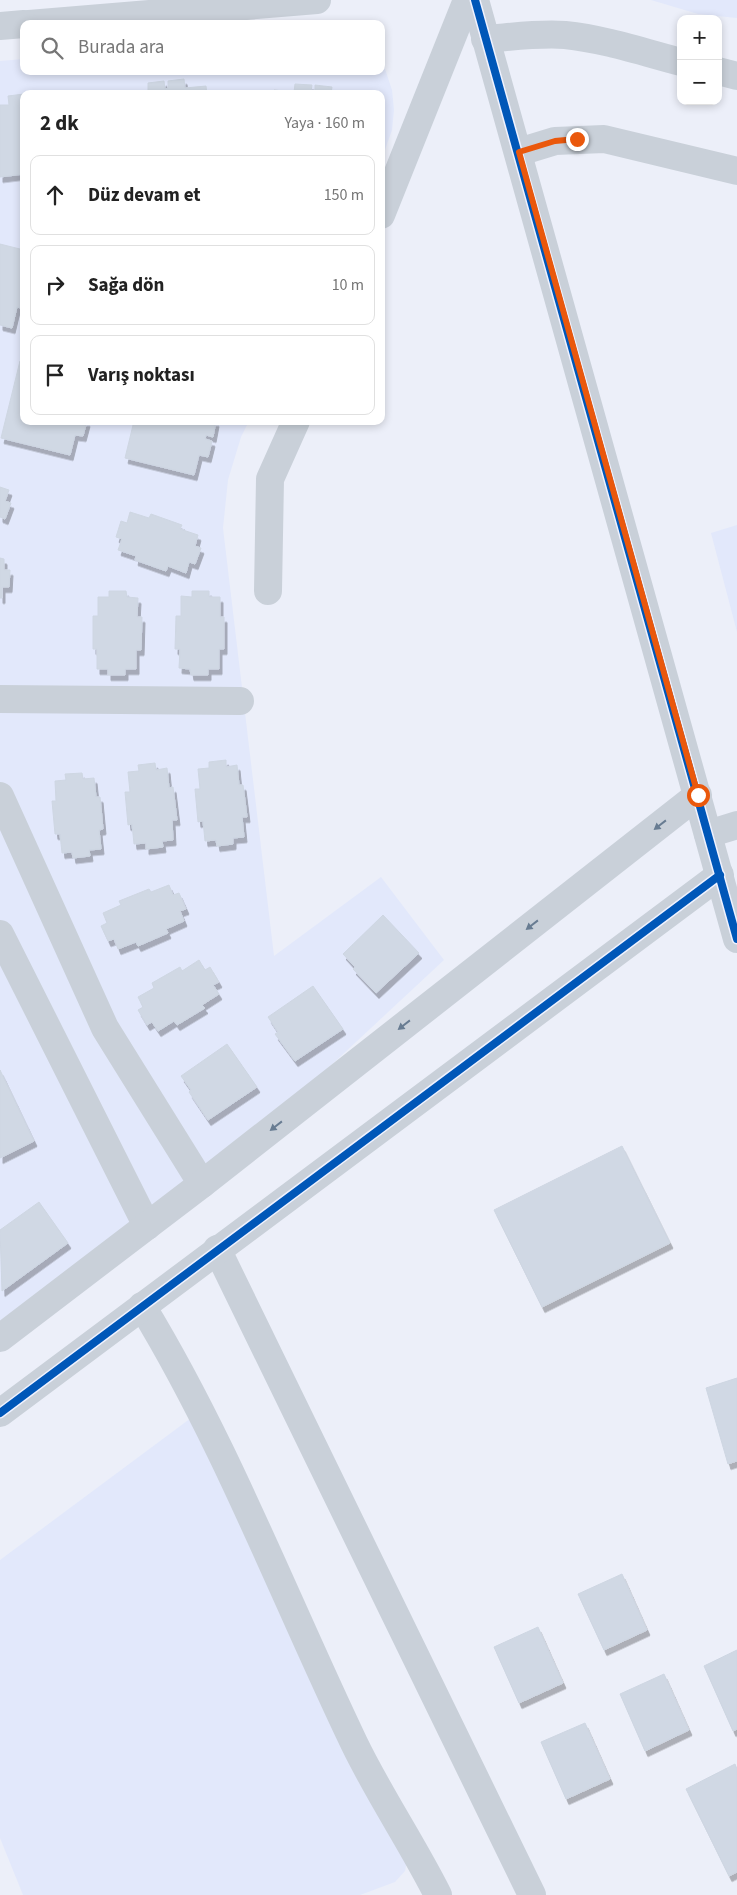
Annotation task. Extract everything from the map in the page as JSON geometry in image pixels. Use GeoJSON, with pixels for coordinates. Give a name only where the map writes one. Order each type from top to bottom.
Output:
{"type":"FeatureCollection","features":[{"type":"Feature","properties":{"kind":"street"},"geometry":{"type":"LineString","coordinates":[[77,20],[317,0]]}},
{"type":"Feature","properties":{"kind":"street"},"geometry":{"type":"LineString","coordinates":[[385,205],[467,0]]}},
{"type":"Feature","properties":{"kind":"street"},"geometry":{"type":"LineString","coordinates":[[475,0],[519,152],[737,939]]}},
{"type":"Feature","properties":{"kind":"street"},"geometry":{"type":"LineString","coordinates":[[0,26],[20,24]]}},
{"type":"Feature","properties":{"kind":"street"},"geometry":{"type":"LineString","coordinates":[[485,39],[532,35],[563,35],[588,38],[677,61]]}},
{"type":"Feature","properties":{"kind":"street"},"geometry":{"type":"LineString","coordinates":[[722,72],[737,76]]}},
{"type":"Feature","properties":{"kind":"street"},"geometry":{"type":"LineString","coordinates":[[519,152],[555,141],[604,139],[737,171]]}},
{"type":"Feature","properties":{"kind":"street"},"geometry":{"type":"LineString","coordinates":[[268,591],[270,480],[294,425]]}},
{"type":"Feature","properties":{"kind":"street"},"geometry":{"type":"LineString","coordinates":[[0,699],[240,701]]}},
{"type":"Feature","properties":{"kind":"street"},"geometry":{"type":"LineString","coordinates":[[0,1338],[202,1184],[698,795]]}},
{"type":"Feature","properties":{"kind":"street"},"geometry":{"type":"LineString","coordinates":[[0,796],[105,1028],[202,1184]]}},
{"type":"Feature","properties":{"kind":"street"},"geometry":{"type":"LineString","coordinates":[[708,834],[737,826]]}},
{"type":"Feature","properties":{"kind":"street"},"geometry":{"type":"LineString","coordinates":[[0,1413],[720,875]]}},
{"type":"Feature","properties":{"kind":"street"},"geometry":{"type":"LineString","coordinates":[[0,934],[147,1226]]}},
{"type":"Feature","properties":{"kind":"street"},"geometry":{"type":"LineString","coordinates":[[217,1249],[532,1895]]}},
{"type":"Feature","properties":{"kind":"street"},"geometry":{"type":"LineString","coordinates":[[142,1306],[212,1431],[355,1745],[436,1894]]}},
{"type":"Feature","properties":{"kind":"shaded area"},"geometry":{"type":"Polygon","coordinates":[[[651,0],[737,0],[737,18],[698,14],[651,0]]]}},
{"type":"Feature","properties":{"kind":"shaded area"},"geometry":{"type":"Polygon","coordinates":[[[20,59],[20,75],[385,75],[385,69],[392,90],[394,110],[392,130],[385,150],[385,90],[20,90],[20,425],[247,425],[241,437],[228,480],[223,528],[274,956],[381,877],[444,960],[268,1124],[0,1338],[0,61],[20,59]]]}},
{"type":"Feature","properties":{"kind":"shaded area"},"geometry":{"type":"Polygon","coordinates":[[[737,525],[737,632],[711,533],[737,525]]]}},
{"type":"Feature","properties":{"kind":"shaded area"},"geometry":{"type":"Polygon","coordinates":[[[191,1418],[407,1862],[405,1871],[395,1882],[360,1895],[23,1895],[0,1838],[0,1560],[191,1418]]]}},
{"type":"Feature","properties":{"kind":"building"},"geometry":{"type":"Polygon","coordinates":[[[184,79],[185,88],[206,86],[206,90],[148,90],[148,83],[164,81],[165,89],[168,88],[168,81],[184,79]]]}},
{"type":"Feature","properties":{"kind":"building"},"geometry":{"type":"Polygon","coordinates":[[[295,84],[312,85],[311,90],[294,90],[295,84]]]}},
{"type":"Feature","properties":{"kind":"building"},"geometry":{"type":"Polygon","coordinates":[[[315,85],[332,87],[332,90],[315,90],[315,85]]]}},
{"type":"Feature","properties":{"kind":"building"},"geometry":{"type":"Polygon","coordinates":[[[20,94],[20,174],[0,177],[0,105],[9,105],[8,96],[20,94]]]}},
{"type":"Feature","properties":{"kind":"building"},"geometry":{"type":"Polygon","coordinates":[[[0,244],[20,249],[20,308],[17,307],[12,328],[0,325],[0,244]]]}},
{"type":"Feature","properties":{"kind":"building"},"geometry":{"type":"Polygon","coordinates":[[[20,361],[20,425],[86,425],[83,436],[75,435],[70,455],[1,438],[20,361]]]}},
{"type":"Feature","properties":{"kind":"building"},"geometry":{"type":"Polygon","coordinates":[[[133,425],[215,425],[213,437],[206,435],[205,439],[212,441],[208,457],[199,455],[194,475],[125,458],[133,425]]]}},
{"type":"Feature","properties":{"kind":"building"},"geometry":{"type":"Polygon","coordinates":[[[0,487],[9,490],[5,501],[11,503],[5,519],[0,517],[0,487]]]}},
{"type":"Feature","properties":{"kind":"building"},"geometry":{"type":"Polygon","coordinates":[[[130,512],[149,518],[151,514],[182,525],[180,529],[198,535],[195,546],[201,548],[195,564],[189,562],[186,573],[168,566],[166,571],[135,560],[136,556],[118,550],[122,539],[116,537],[121,521],[127,523],[130,512]]]}},
{"type":"Feature","properties":{"kind":"building"},"geometry":{"type":"Polygon","coordinates":[[[0,558],[4,559],[4,570],[10,570],[9,587],[2,587],[2,598],[0,598],[0,558]]]}},
{"type":"Feature","properties":{"kind":"building"},"geometry":{"type":"Polygon","coordinates":[[[109,591],[126,591],[127,597],[138,598],[137,617],[142,617],[141,650],[136,650],[136,669],[125,669],[125,675],[108,675],[108,669],[97,669],[97,649],[93,649],[93,616],[98,616],[98,597],[109,597],[109,591]]]}},
{"type":"Feature","properties":{"kind":"building"},"geometry":{"type":"Polygon","coordinates":[[[192,591],[209,591],[209,597],[220,597],[220,617],[224,617],[224,649],[219,649],[219,669],[208,669],[208,675],[191,675],[190,669],[179,668],[180,649],[175,649],[176,616],[181,616],[181,596],[192,597],[192,591]]]}},
{"type":"Feature","properties":{"kind":"building"},"geometry":{"type":"Polygon","coordinates":[[[226,760],[226,767],[237,765],[239,785],[243,785],[247,817],[242,817],[244,837],[233,838],[233,844],[217,846],[216,840],[205,841],[203,821],[198,822],[195,789],[200,789],[198,769],[209,768],[209,762],[226,760]]]}},
{"type":"Feature","properties":{"kind":"building"},"geometry":{"type":"Polygon","coordinates":[[[155,763],[156,770],[167,768],[169,788],[173,787],[177,820],[172,820],[173,840],[162,841],[163,847],[146,849],[146,843],[134,844],[132,824],[128,825],[125,792],[130,792],[128,772],[139,771],[138,765],[155,763]]]}},
{"type":"Feature","properties":{"kind":"building"},"geometry":{"type":"Polygon","coordinates":[[[82,773],[83,779],[94,778],[96,797],[100,797],[103,829],[99,830],[101,849],[89,850],[90,856],[73,858],[72,852],[62,853],[60,834],[55,834],[52,801],[56,801],[55,781],[66,780],[65,774],[82,773]]]}},
{"type":"Feature","properties":{"kind":"building"},"geometry":{"type":"Polygon","coordinates":[[[169,885],[173,895],[179,893],[186,909],[180,911],[184,921],[166,929],[168,933],[138,946],[136,942],[118,949],[114,939],[108,941],[101,926],[107,923],[103,913],[121,905],[119,901],[149,889],[151,892],[169,885]]]}},
{"type":"Feature","properties":{"kind":"building"},"geometry":{"type":"Polygon","coordinates":[[[383,915],[419,953],[376,993],[353,969],[355,967],[343,954],[383,915]]]}},
{"type":"Feature","properties":{"kind":"building"},"geometry":{"type":"Polygon","coordinates":[[[199,960],[205,970],[210,967],[219,982],[213,985],[219,994],[202,1005],[205,1008],[177,1025],[174,1021],[158,1031],[152,1022],[147,1025],[138,1010],[143,1007],[138,997],[154,988],[152,983],[180,967],[182,971],[199,960]]]}},
{"type":"Feature","properties":{"kind":"building"},"geometry":{"type":"Polygon","coordinates":[[[313,986],[343,1029],[295,1061],[275,1034],[278,1032],[268,1017],[313,986]]]}},
{"type":"Feature","properties":{"kind":"building"},"geometry":{"type":"Polygon","coordinates":[[[227,1044],[257,1087],[208,1120],[189,1092],[191,1090],[181,1076],[227,1044]]]}},
{"type":"Feature","properties":{"kind":"building"},"geometry":{"type":"Polygon","coordinates":[[[0,1070],[34,1141],[0,1158],[0,1070]]]}},
{"type":"Feature","properties":{"kind":"building"},"geometry":{"type":"Polygon","coordinates":[[[622,1146],[670,1243],[542,1307],[494,1210],[622,1146]]]}},
{"type":"Feature","properties":{"kind":"building"},"geometry":{"type":"Polygon","coordinates":[[[39,1202],[68,1243],[2,1291],[0,1230],[39,1202]]]}},
{"type":"Feature","properties":{"kind":"building"},"geometry":{"type":"Polygon","coordinates":[[[737,1378],[737,1461],[728,1464],[706,1388],[737,1378]]]}},
{"type":"Feature","properties":{"kind":"building"},"geometry":{"type":"Polygon","coordinates":[[[622,1574],[647,1630],[604,1650],[578,1594],[622,1574]]]}},
{"type":"Feature","properties":{"kind":"building"},"geometry":{"type":"Polygon","coordinates":[[[538,1627],[563,1683],[519,1703],[494,1647],[538,1627]]]}},
{"type":"Feature","properties":{"kind":"building"},"geometry":{"type":"Polygon","coordinates":[[[737,1650],[737,1729],[733,1731],[704,1666],[737,1650]]]}},
{"type":"Feature","properties":{"kind":"building"},"geometry":{"type":"Polygon","coordinates":[[[664,1674],[689,1730],[645,1751],[620,1694],[664,1674]]]}},
{"type":"Feature","properties":{"kind":"building"},"geometry":{"type":"Polygon","coordinates":[[[585,1723],[610,1779],[566,1799],[541,1742],[585,1723]]]}},
{"type":"Feature","properties":{"kind":"building"},"geometry":{"type":"Polygon","coordinates":[[[735,1764],[737,1769],[737,1872],[729,1876],[686,1789],[735,1764]]]}},
{"type":"Feature","properties":{"kind":"cycle path"},"geometry":{"type":"LineString","coordinates":[[475,0],[737,939]]}},
{"type":"Feature","properties":{"kind":"cycle path"},"geometry":{"type":"LineString","coordinates":[[0,1413],[720,875]]}},
{"type":"Feature","properties":{"kind":"route"},"geometry":{"type":"LineString","coordinates":[[577,139],[555,141],[519,152],[698,795]]}}]}
